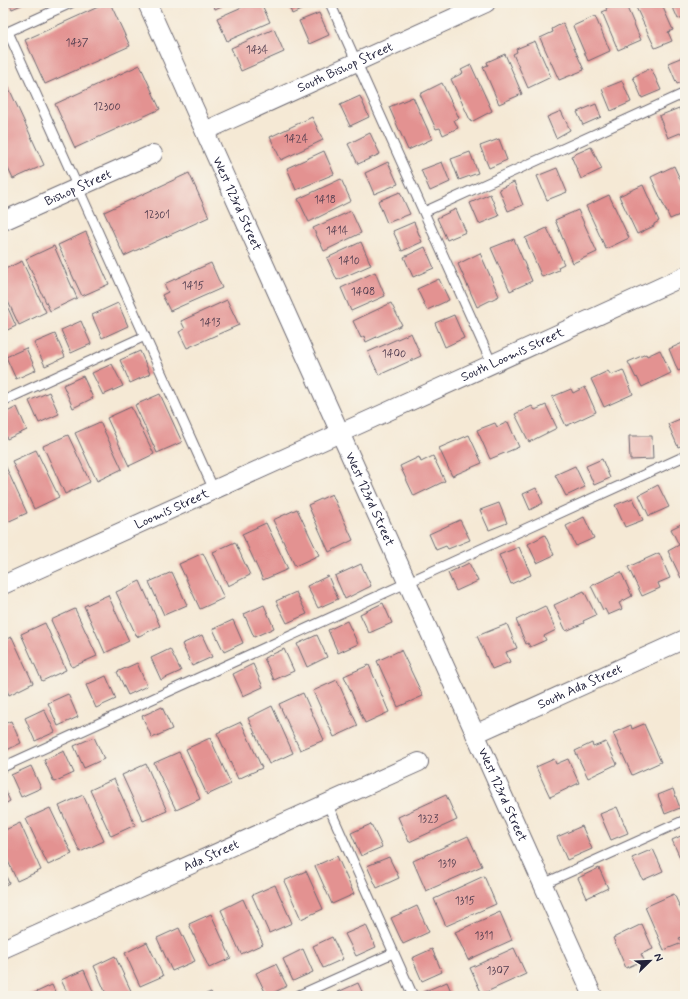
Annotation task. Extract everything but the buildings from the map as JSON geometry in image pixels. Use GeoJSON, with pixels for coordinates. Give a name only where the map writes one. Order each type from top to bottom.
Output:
{"type":"FeatureCollection","features":[{"type":"Feature","properties":{"kind":"street","name":"West 123rd Street"},"geometry":{"type":"LineString","coordinates":[[147,3],[593,996]]}},
{"type":"Feature","properties":{"kind":"street","name":"South Bishop Street"},"geometry":{"type":"LineString","coordinates":[[205,131],[486,3]]}},
{"type":"Feature","properties":{"kind":"street","name":"Bishop Street"},"geometry":{"type":"LineString","coordinates":[[3,221],[153,154]]}},
{"type":"Feature","properties":{"kind":"street","name":"South Loomis Street"},"geometry":{"type":"LineString","coordinates":[[340,433],[685,276]]}},
{"type":"Feature","properties":{"kind":"street","name":"Loomis Street"},"geometry":{"type":"LineString","coordinates":[[3,585],[340,433]]}},
{"type":"Feature","properties":{"kind":"street","name":"South Ada Street"},"geometry":{"type":"LineString","coordinates":[[475,734],[685,639]]}},
{"type":"Feature","properties":{"kind":"street","name":"Ada Street"},"geometry":{"type":"LineString","coordinates":[[3,949],[419,762]]}},
{"type":"Feature","properties":{"kind":"lane"},"geometry":{"type":"LineString","coordinates":[[71,3],[5,33],[78,188],[214,490]]}},
{"type":"Feature","properties":{"kind":"lane"},"geometry":{"type":"LineString","coordinates":[[330,3],[492,364]]}},
{"type":"Feature","properties":{"kind":"lane"},"geometry":{"type":"LineString","coordinates":[[424,212],[685,93]]}},
{"type":"Feature","properties":{"kind":"lane"},"geometry":{"type":"LineString","coordinates":[[3,401],[145,336]]}},
{"type":"Feature","properties":{"kind":"lane"},"geometry":{"type":"LineString","coordinates":[[3,767],[685,456]]}},
{"type":"Feature","properties":{"kind":"lane"},"geometry":{"type":"LineString","coordinates":[[327,803],[413,996]]}},
{"type":"Feature","properties":{"kind":"lane"},"geometry":{"type":"LineString","coordinates":[[543,884],[685,820]]}},
{"type":"Feature","properties":{"kind":"lane"},"geometry":{"type":"LineString","coordinates":[[297,996],[394,952]]}}]}
